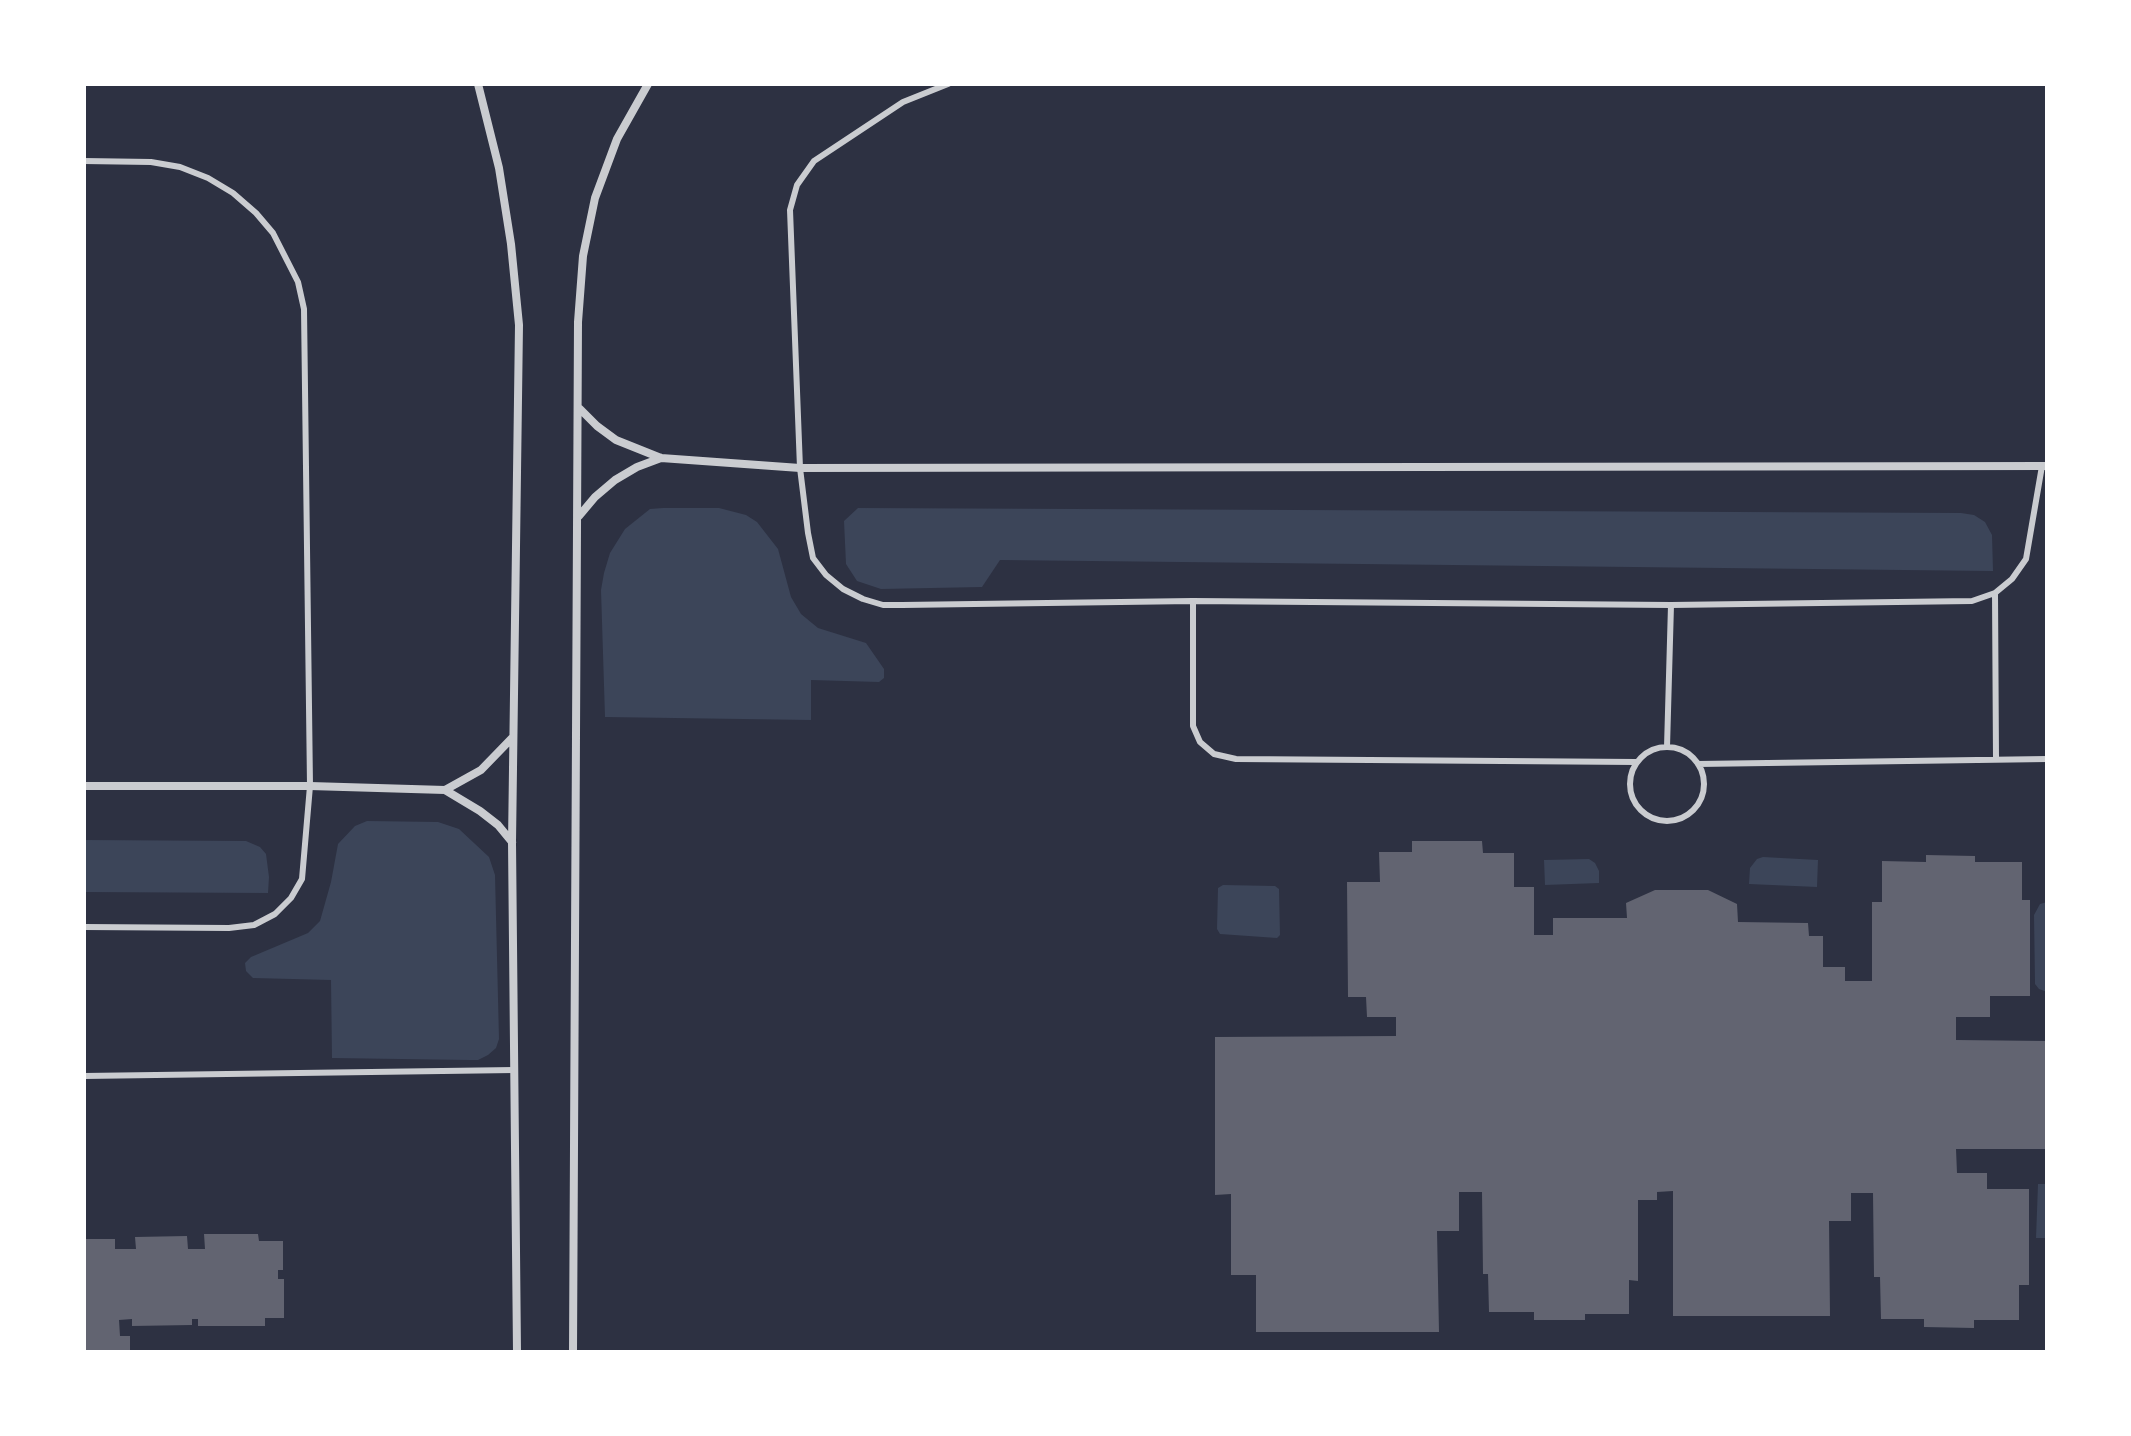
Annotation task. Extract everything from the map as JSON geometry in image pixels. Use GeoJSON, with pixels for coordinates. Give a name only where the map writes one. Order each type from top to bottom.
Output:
{"type":"FeatureCollection","features":[{"type":"Feature","properties":{"kind":"street"},"geometry":{"type":"LineString","coordinates":[[478,84],[499,168],[519,325],[512,842],[517,1352]]}},
{"type":"Feature","properties":{"kind":"street"},"geometry":{"type":"LineString","coordinates":[[573,1352],[580,409],[578,322],[583,256],[595,198],[617,139],[648,84]]}},
{"type":"Feature","properties":{"kind":"street"},"geometry":{"type":"LineString","coordinates":[[580,409],[616,440],[661,458],[800,468],[2044,466]]}},
{"type":"Feature","properties":{"kind":"street"},"geometry":{"type":"LineString","coordinates":[[578,516],[615,480],[661,458]]}},
{"type":"Feature","properties":{"kind":"street"},"geometry":{"type":"LineString","coordinates":[[445,790],[481,770],[513,737]]}},
{"type":"Feature","properties":{"kind":"street"},"geometry":{"type":"LineString","coordinates":[[84,786],[310,786],[445,790],[480,811],[498,825],[512,842]]}},
{"type":"Feature","properties":{"kind":"lane"},"geometry":{"type":"LineString","coordinates":[[948,84],[903,102],[826,152],[804,172],[790,210],[800,468],[808,533],[813,558],[826,575],[843,589],[863,599],[893,605],[1193,601],[1671,605],[1972,601],[1995,593],[2012,579],[2026,559],[2044,466]]}},
{"type":"Feature","properties":{"kind":"lane"},"geometry":{"type":"LineString","coordinates":[[84,161],[151,162],[180,167],[208,178],[233,193],[256,213],[273,233],[298,282],[304,309],[310,786],[302,879],[291,898],[275,914],[254,925],[229,928],[84,927]]}},
{"type":"Feature","properties":{"kind":"lane"},"geometry":{"type":"LineString","coordinates":[[1995,593],[1996,759]]}},
{"type":"Feature","properties":{"kind":"lane"},"geometry":{"type":"LineString","coordinates":[[1193,601],[1193,726],[1200,742],[1214,754],[1236,759],[1636,762]]}},
{"type":"Feature","properties":{"kind":"lane"},"geometry":{"type":"LineString","coordinates":[[1667,747],[1671,605]]}},
{"type":"Feature","properties":{"kind":"lane"},"geometry":{"type":"LineString","coordinates":[[1667,747],[1690,755],[1698,764],[1704,788],[1701,799],[1683,817],[1672,820],[1648,816],[1632,798],[1629,785],[1636,762],[1644,754],[1667,747]]}},
{"type":"Feature","properties":{"kind":"lane"},"geometry":{"type":"LineString","coordinates":[[1698,764],[2047,759]]}},
{"type":"Feature","properties":{"kind":"lane"},"geometry":{"type":"LineString","coordinates":[[84,1076],[514,1070]]}},
{"type":"Feature","properties":{"kind":"shaded area"},"geometry":{"type":"Polygon","coordinates":[[[719,508],[746,515],[757,522],[778,549],[791,597],[801,614],[818,628],[866,643],[884,669],[884,678],[879,682],[811,680],[811,720],[605,717],[601,590],[604,573],[610,553],[625,529],[650,509],[719,508]]]}},
{"type":"Feature","properties":{"kind":"shaded area"},"geometry":{"type":"Polygon","coordinates":[[[858,508],[1961,513],[1974,515],[1985,522],[1992,535],[1993,571],[1000,560],[982,587],[881,589],[857,581],[846,564],[844,521],[858,508]]]}},
{"type":"Feature","properties":{"kind":"shaded area"},"geometry":{"type":"Polygon","coordinates":[[[367,821],[438,822],[459,829],[489,857],[495,875],[499,1039],[496,1048],[478,1060],[332,1058],[331,980],[253,978],[246,971],[245,963],[251,957],[308,933],[320,921],[338,844],[355,826],[367,821]]]}},
{"type":"Feature","properties":{"kind":"shaded area"},"geometry":{"type":"Polygon","coordinates":[[[84,840],[246,841],[260,847],[266,854],[268,893],[84,892],[84,840]]]}},
{"type":"Feature","properties":{"kind":"shaded area"},"geometry":{"type":"Polygon","coordinates":[[[1763,857],[1818,860],[1817,887],[1749,884],[1750,868],[1763,857]]]}},
{"type":"Feature","properties":{"kind":"shaded area"},"geometry":{"type":"Polygon","coordinates":[[[1589,859],[1599,871],[1599,883],[1545,885],[1544,860],[1589,859]]]}},
{"type":"Feature","properties":{"kind":"shaded area"},"geometry":{"type":"Polygon","coordinates":[[[1223,885],[1275,886],[1279,889],[1280,935],[1277,938],[1220,934],[1217,929],[1218,888],[1223,885]]]}},
{"type":"Feature","properties":{"kind":"shaded area"},"geometry":{"type":"Polygon","coordinates":[[[2047,902],[2047,992],[2035,984],[2034,915],[2040,904],[2047,902]]]}},
{"type":"Feature","properties":{"kind":"shaded area"},"geometry":{"type":"Polygon","coordinates":[[[2038,1184],[2047,1184],[2047,1238],[2036,1238],[2038,1184]]]}},
{"type":"Feature","properties":{"kind":"building"},"geometry":{"type":"Polygon","coordinates":[[[1412,841],[1482,841],[1483,853],[1514,853],[1514,887],[1534,887],[1534,935],[1553,935],[1553,918],[1627,918],[1626,903],[1655,890],[1708,890],[1737,904],[1738,922],[1808,923],[1809,936],[1823,936],[1823,967],[1845,967],[1845,981],[1872,981],[1872,902],[1882,902],[1882,861],[1926,862],[1926,855],[1975,856],[1975,862],[2022,862],[2022,900],[2030,900],[2030,996],[1990,996],[1990,1017],[1956,1017],[1956,1040],[2047,1041],[2047,1149],[1956,1149],[1957,1173],[1987,1173],[1987,1189],[2029,1189],[2029,1285],[2019,1285],[2019,1320],[1974,1320],[1974,1328],[1924,1327],[1924,1319],[1881,1319],[1880,1277],[1874,1277],[1873,1193],[1851,1193],[1851,1221],[1829,1221],[1830,1316],[1673,1316],[1673,1191],[1657,1192],[1657,1200],[1638,1200],[1638,1281],[1629,1280],[1629,1314],[1585,1314],[1585,1320],[1534,1320],[1534,1312],[1489,1312],[1488,1274],[1483,1274],[1482,1192],[1459,1192],[1459,1231],[1437,1231],[1439,1332],[1256,1332],[1256,1275],[1231,1275],[1231,1194],[1215,1195],[1215,1037],[1396,1036],[1396,1017],[1367,1017],[1366,997],[1348,997],[1347,882],[1380,882],[1379,852],[1412,852],[1412,841]]]}},
{"type":"Feature","properties":{"kind":"building"},"geometry":{"type":"Polygon","coordinates":[[[204,1234],[258,1234],[259,1241],[283,1241],[283,1270],[278,1270],[278,1279],[284,1279],[284,1318],[265,1318],[265,1326],[198,1326],[198,1319],[192,1319],[192,1325],[132,1326],[132,1319],[119,1320],[120,1336],[130,1336],[130,1352],[84,1352],[84,1239],[115,1239],[115,1249],[136,1249],[135,1237],[187,1236],[188,1249],[205,1249],[204,1234]]]}}]}
